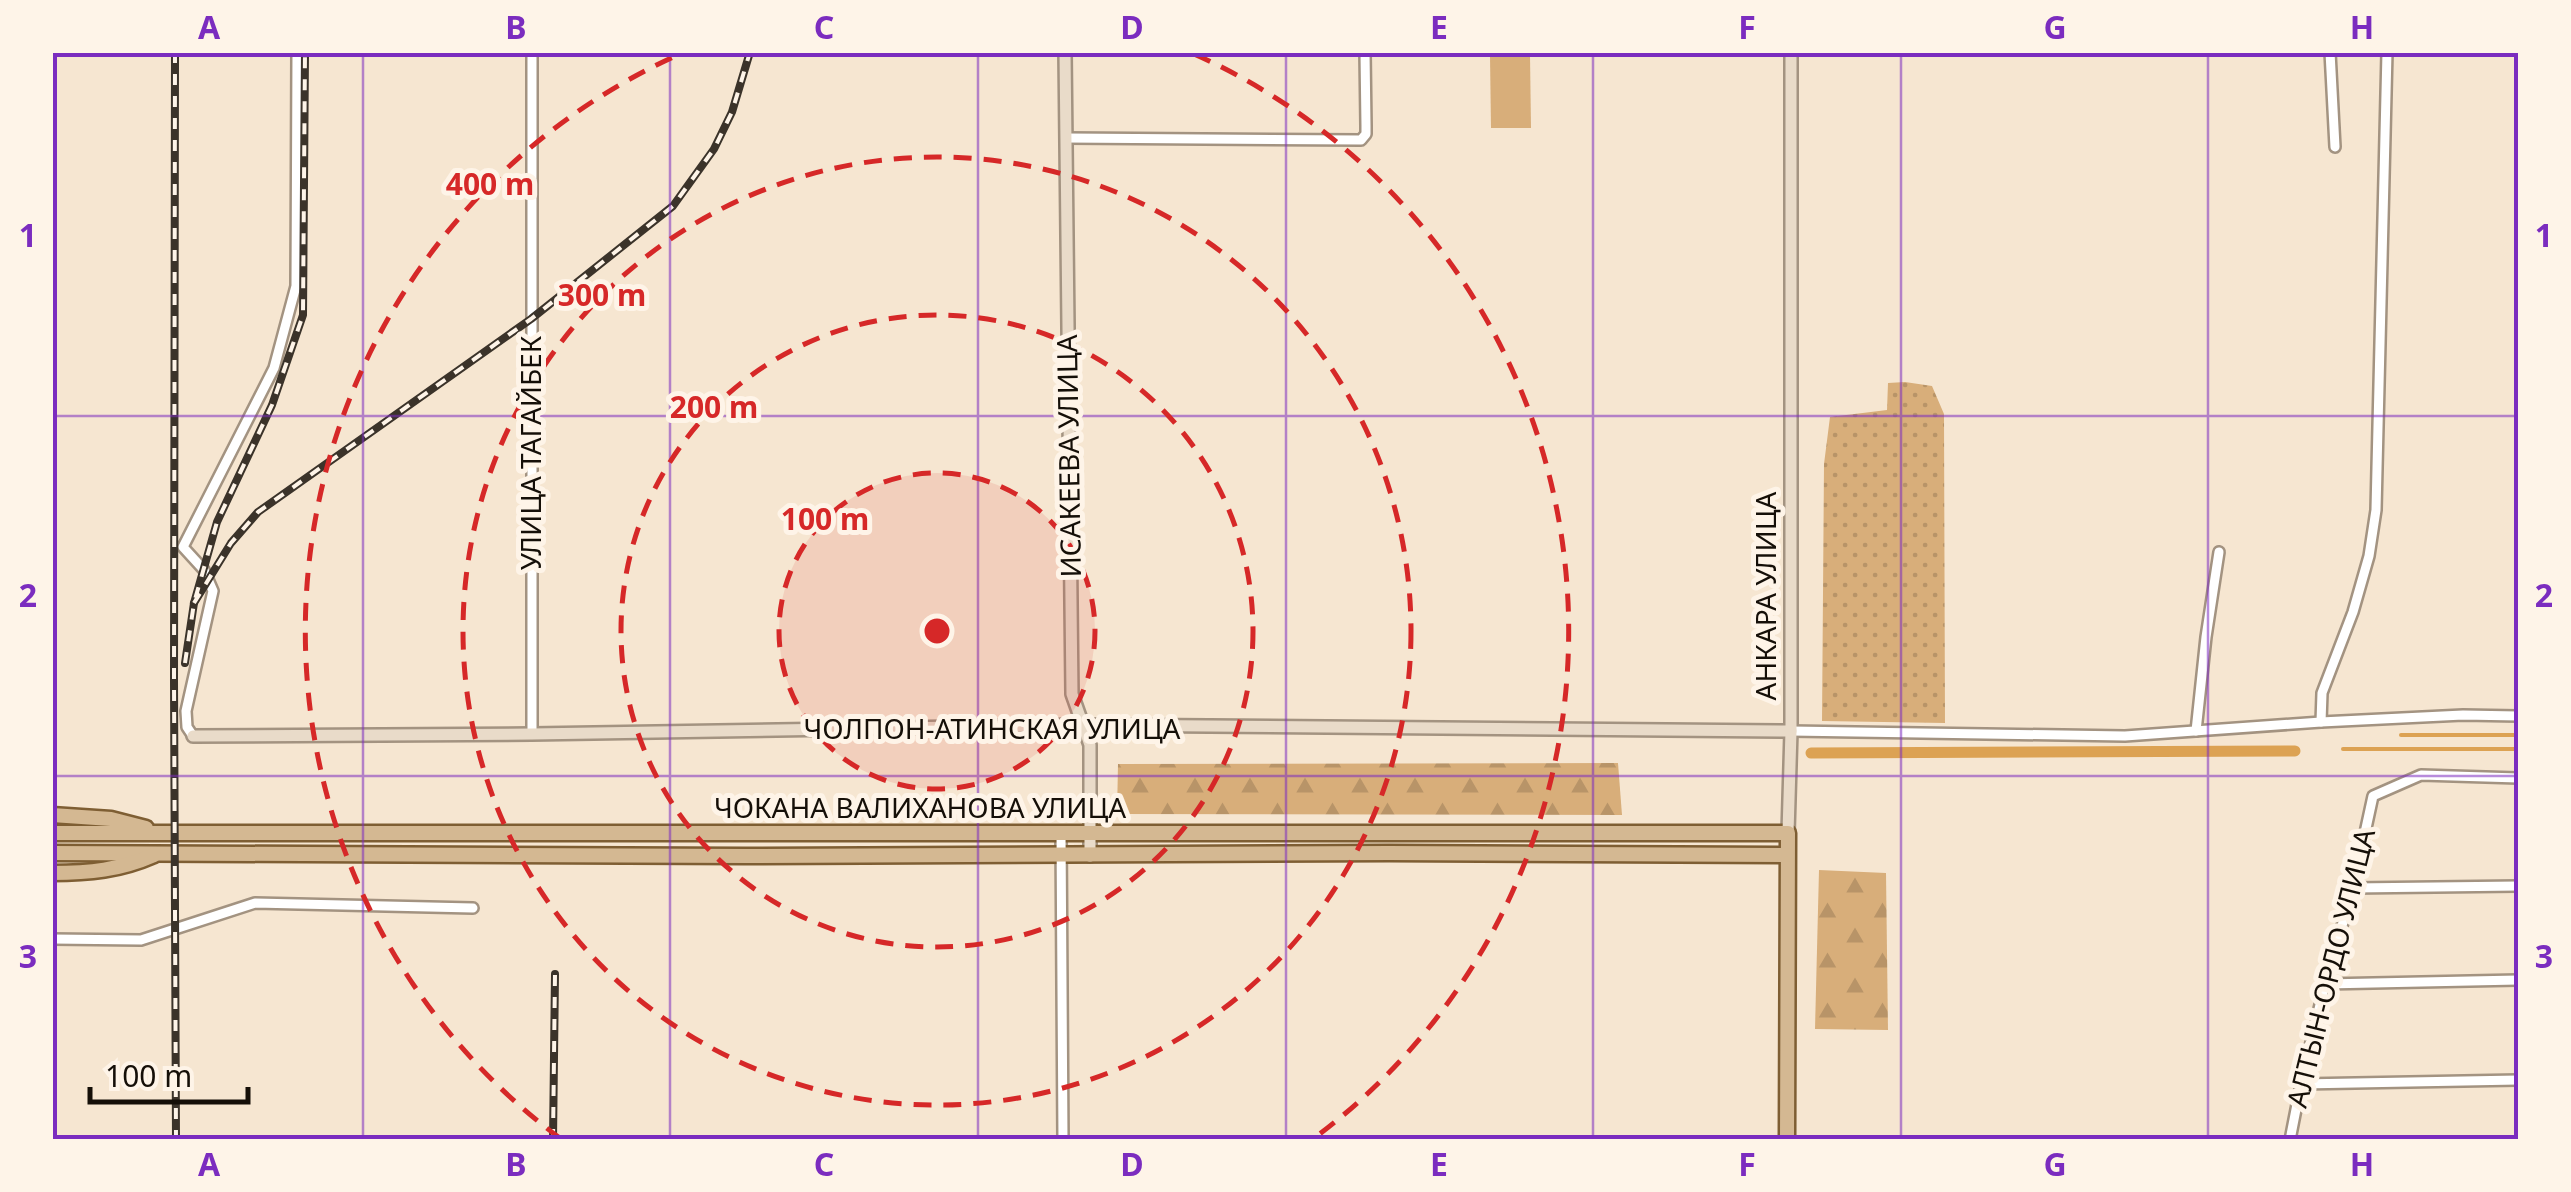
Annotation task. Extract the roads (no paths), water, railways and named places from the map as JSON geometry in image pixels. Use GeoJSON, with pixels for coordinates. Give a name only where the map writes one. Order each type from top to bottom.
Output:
{"type":"FeatureCollection","features":[{"type":"Feature","properties":{"kind":"main road"},"geometry":{"type":"LineString","coordinates":[[52,815],[111,818],[161,833]]}},
{"type":"Feature","properties":{"kind":"main road"},"geometry":{"type":"LineString","coordinates":[[1389,832],[1389,853]]}},
{"type":"Feature","properties":{"kind":"main road","name":"ЧОКАНА ВАЛИХАНОВА УЛИЦА"},"geometry":{"type":"LineString","coordinates":[[52,833],[1788,833]]}},
{"type":"Feature","properties":{"kind":"main road"},"geometry":{"type":"LineString","coordinates":[[745,833],[745,856]]}},
{"type":"Feature","properties":{"kind":"main road","name":"АНКАРА УЛИЦА"},"geometry":{"type":"LineString","coordinates":[[1787,1140],[1788,833]]}},
{"type":"Feature","properties":{"kind":"main road"},"geometry":{"type":"LineString","coordinates":[[52,873],[108,871],[160,852]]}},
{"type":"Feature","properties":{"kind":"main road","name":"ЧОКАНА ВАЛИХАНОВА УЛИЦА"},"geometry":{"type":"LineString","coordinates":[[52,853],[1788,855]]}},
{"type":"Feature","properties":{"kind":"street"},"geometry":{"type":"LineString","coordinates":[[193,736],[187,727],[186,711],[214,591],[209,578],[183,548],[274,368],[291,308],[296,286],[297,52]]}},
{"type":"Feature","properties":{"kind":"street","name":"УЛИЦА ТАГАЙБЕК"},"geometry":{"type":"LineString","coordinates":[[532,52],[532,734]]}},
{"type":"Feature","properties":{"kind":"street","name":"ИСАКЕЕВА УЛИЦА"},"geometry":{"type":"LineString","coordinates":[[1065,52],[1072,694],[1090,746],[1090,856]]}},
{"type":"Feature","properties":{"kind":"street"},"geometry":{"type":"LineString","coordinates":[[1066,138],[1361,140],[1366,134],[1365,52]]}},
{"type":"Feature","properties":{"kind":"street","name":"АНКАРА УЛИЦА"},"geometry":{"type":"LineString","coordinates":[[1788,833],[1791,52]]}},
{"type":"Feature","properties":{"kind":"street"},"geometry":{"type":"LineString","coordinates":[[2330,52],[2335,147]]}},
{"type":"Feature","properties":{"kind":"street"},"geometry":{"type":"LineString","coordinates":[[2321,722],[2322,693],[2354,612],[2376,510],[2387,52]]}},
{"type":"Feature","properties":{"kind":"street"},"geometry":{"type":"LineString","coordinates":[[2196,731],[2219,552]]}},
{"type":"Feature","properties":{"kind":"street"},"geometry":{"type":"LineString","coordinates":[[1791,730],[2125,736],[2333,721],[2518,716]]}},
{"type":"Feature","properties":{"kind":"street","name":"ЧОЛПОН-АТИНСКАЯ УЛИЦА"},"geometry":{"type":"LineString","coordinates":[[193,736],[1084,726],[1791,730]]}},
{"type":"Feature","properties":{"kind":"street","name":"АЛТЫН-ОРДО УЛИЦА"},"geometry":{"type":"LineString","coordinates":[[2290,1140],[2300,1084],[2353,888],[2373,796],[2421,775],[2518,778]]}},
{"type":"Feature","properties":{"kind":"street"},"geometry":{"type":"LineString","coordinates":[[1061,832],[1063,1140]]}},
{"type":"Feature","properties":{"kind":"street"},"geometry":{"type":"LineString","coordinates":[[2353,888],[2518,886]]}},
{"type":"Feature","properties":{"kind":"street"},"geometry":{"type":"LineString","coordinates":[[52,939],[142,940],[254,903],[473,908]]}},
{"type":"Feature","properties":{"kind":"street"},"geometry":{"type":"LineString","coordinates":[[2325,984],[2518,980]]}},
{"type":"Feature","properties":{"kind":"street"},"geometry":{"type":"LineString","coordinates":[[2300,1084],[2518,1080]]}},
{"type":"Feature","properties":{"kind":"waterway"},"geometry":{"type":"LineString","coordinates":[[2401,735],[2518,735]]}},
{"type":"Feature","properties":{"kind":"waterway"},"geometry":{"type":"LineString","coordinates":[[2343,749],[2518,749]]}},
{"type":"Feature","properties":{"kind":"waterway"},"geometry":{"type":"LineString","coordinates":[[1811,753],[2295,751]]}},
{"type":"Feature","properties":{"kind":"railway"},"geometry":{"type":"LineString","coordinates":[[175,52],[176,1140]]}},
{"type":"Feature","properties":{"kind":"railway"},"geometry":{"type":"LineString","coordinates":[[185,663],[194,603],[217,522],[272,405],[303,315],[305,52]]}},
{"type":"Feature","properties":{"kind":"railway"},"geometry":{"type":"LineString","coordinates":[[194,603],[231,543],[258,512],[531,319],[673,206],[714,149],[732,112],[750,52]]}},
{"type":"Feature","properties":{"kind":"railway"},"geometry":{"type":"LineString","coordinates":[[553,1140],[555,974]]}}]}
